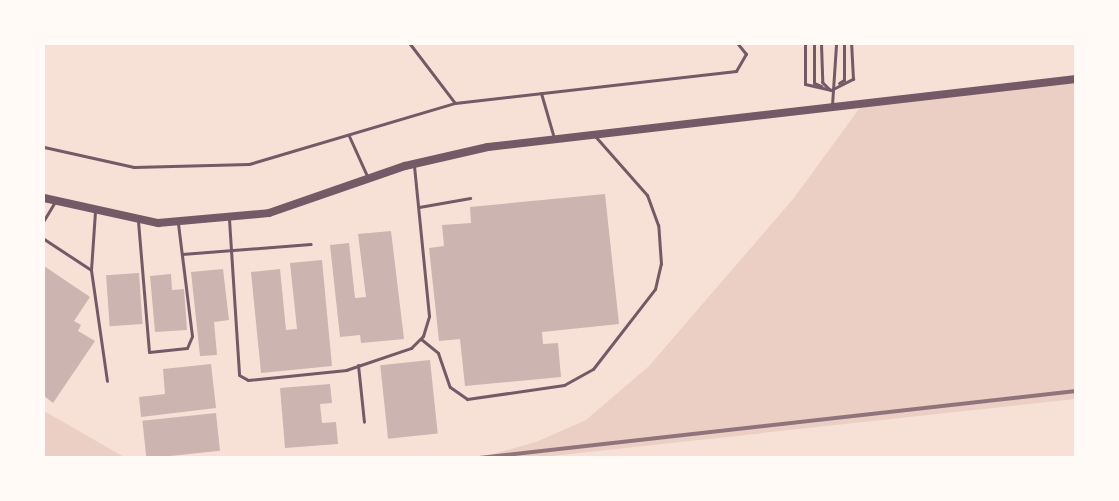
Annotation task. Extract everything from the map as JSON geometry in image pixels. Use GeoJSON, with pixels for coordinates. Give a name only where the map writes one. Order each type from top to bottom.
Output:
{"type":"FeatureCollection","features":[{"type":"Feature","properties":{"kind":"street"},"geometry":{"type":"LineString","coordinates":[[44,198],[138,219],[178,221],[269,213],[414,164],[555,139],[832,105],[1076,80]]}},
{"type":"Feature","properties":{"kind":"lane"},"geometry":{"type":"LineString","coordinates":[[410,44],[455,103]]}},
{"type":"Feature","properties":{"kind":"lane"},"geometry":{"type":"LineString","coordinates":[[44,147],[134,167],[249,164],[455,103],[736,71],[746,54],[738,44]]}},
{"type":"Feature","properties":{"kind":"lane"},"geometry":{"type":"LineString","coordinates":[[805,44],[805,84],[831,90],[853,79],[851,44]]}},
{"type":"Feature","properties":{"kind":"lane"},"geometry":{"type":"LineString","coordinates":[[814,44],[814,83],[831,90]]}},
{"type":"Feature","properties":{"kind":"lane"},"geometry":{"type":"LineString","coordinates":[[821,44],[822,82],[831,90]]}},
{"type":"Feature","properties":{"kind":"lane"},"geometry":{"type":"LineString","coordinates":[[832,105],[831,90],[837,80],[836,44]]}},
{"type":"Feature","properties":{"kind":"lane"},"geometry":{"type":"LineString","coordinates":[[831,90],[844,80],[844,44]]}},
{"type":"Feature","properties":{"kind":"lane"},"geometry":{"type":"LineString","coordinates":[[541,93],[555,139]]}},
{"type":"Feature","properties":{"kind":"lane"},"geometry":{"type":"LineString","coordinates":[[421,339],[438,353],[450,387],[467,399],[564,385],[600,361],[655,289],[661,264],[658,225],[647,195],[593,135]]}},
{"type":"Feature","properties":{"kind":"lane"},"geometry":{"type":"LineString","coordinates":[[349,136],[369,181]]}},
{"type":"Feature","properties":{"kind":"lane"},"geometry":{"type":"LineString","coordinates":[[229,217],[240,375],[248,380],[358,365],[411,348],[421,339],[429,316],[414,164]]}},
{"type":"Feature","properties":{"kind":"lane"},"geometry":{"type":"LineString","coordinates":[[418,207],[470,198]]}},
{"type":"Feature","properties":{"kind":"lane"},"geometry":{"type":"LineString","coordinates":[[44,220],[55,202]]}},
{"type":"Feature","properties":{"kind":"lane"},"geometry":{"type":"LineString","coordinates":[[95,211],[91,270],[107,381]]}},
{"type":"Feature","properties":{"kind":"lane"},"geometry":{"type":"LineString","coordinates":[[138,219],[149,352],[190,345],[178,221]]}},
{"type":"Feature","properties":{"kind":"lane"},"geometry":{"type":"LineString","coordinates":[[44,239],[91,270]]}},
{"type":"Feature","properties":{"kind":"lane"},"geometry":{"type":"LineString","coordinates":[[182,254],[311,244]]}},
{"type":"Feature","properties":{"kind":"lane"},"geometry":{"type":"LineString","coordinates":[[358,365],[364,422]]}},
{"type":"Feature","properties":{"kind":"shaded area"},"geometry":{"type":"Polygon","coordinates":[[[1075,79],[1075,399],[543,457],[479,458],[536,442],[586,420],[649,366],[794,198],[864,102],[1075,79]]]}},
{"type":"Feature","properties":{"kind":"shaded area"},"geometry":{"type":"Polygon","coordinates":[[[44,411],[124,457],[44,457],[44,411]]]}},
{"type":"Feature","properties":{"kind":"building"},"geometry":{"type":"Polygon","coordinates":[[[605,194],[619,324],[542,332],[543,344],[558,343],[561,377],[465,386],[460,339],[439,341],[429,248],[444,246],[442,225],[471,223],[470,207],[605,194]]]}},
{"type":"Feature","properties":{"kind":"building"},"geometry":{"type":"Polygon","coordinates":[[[391,231],[404,339],[361,343],[360,335],[340,337],[330,245],[349,243],[355,298],[366,297],[358,234],[391,231]]]}},
{"type":"Feature","properties":{"kind":"building"},"geometry":{"type":"Polygon","coordinates":[[[322,260],[332,366],[261,373],[251,272],[280,269],[286,330],[297,329],[290,263],[322,260]]]}},
{"type":"Feature","properties":{"kind":"building"},"geometry":{"type":"Polygon","coordinates":[[[44,266],[90,297],[74,321],[81,325],[78,331],[95,341],[53,403],[44,396],[44,266]]]}},
{"type":"Feature","properties":{"kind":"building"},"geometry":{"type":"Polygon","coordinates":[[[223,269],[229,320],[214,322],[217,355],[200,356],[191,272],[223,269]]]}},
{"type":"Feature","properties":{"kind":"building"},"geometry":{"type":"Polygon","coordinates":[[[139,273],[143,324],[110,326],[106,275],[139,273]]]}},
{"type":"Feature","properties":{"kind":"building"},"geometry":{"type":"Polygon","coordinates":[[[171,274],[172,290],[184,289],[187,330],[155,332],[150,276],[171,274]]]}},
{"type":"Feature","properties":{"kind":"building"},"geometry":{"type":"Polygon","coordinates":[[[430,360],[438,434],[388,439],[380,365],[430,360]]]}},
{"type":"Feature","properties":{"kind":"building"},"geometry":{"type":"Polygon","coordinates":[[[211,364],[216,408],[141,417],[139,397],[165,394],[163,369],[211,364]]]}},
{"type":"Feature","properties":{"kind":"building"},"geometry":{"type":"Polygon","coordinates":[[[330,384],[332,403],[320,404],[322,423],[336,422],[338,444],[285,448],[280,388],[330,384]]]}},
{"type":"Feature","properties":{"kind":"building"},"geometry":{"type":"Polygon","coordinates":[[[216,413],[220,451],[146,458],[142,421],[216,413]]]}},
{"type":"Feature","properties":{"kind":"railway"},"geometry":{"type":"LineString","coordinates":[[479,458],[1076,391]]}}]}
